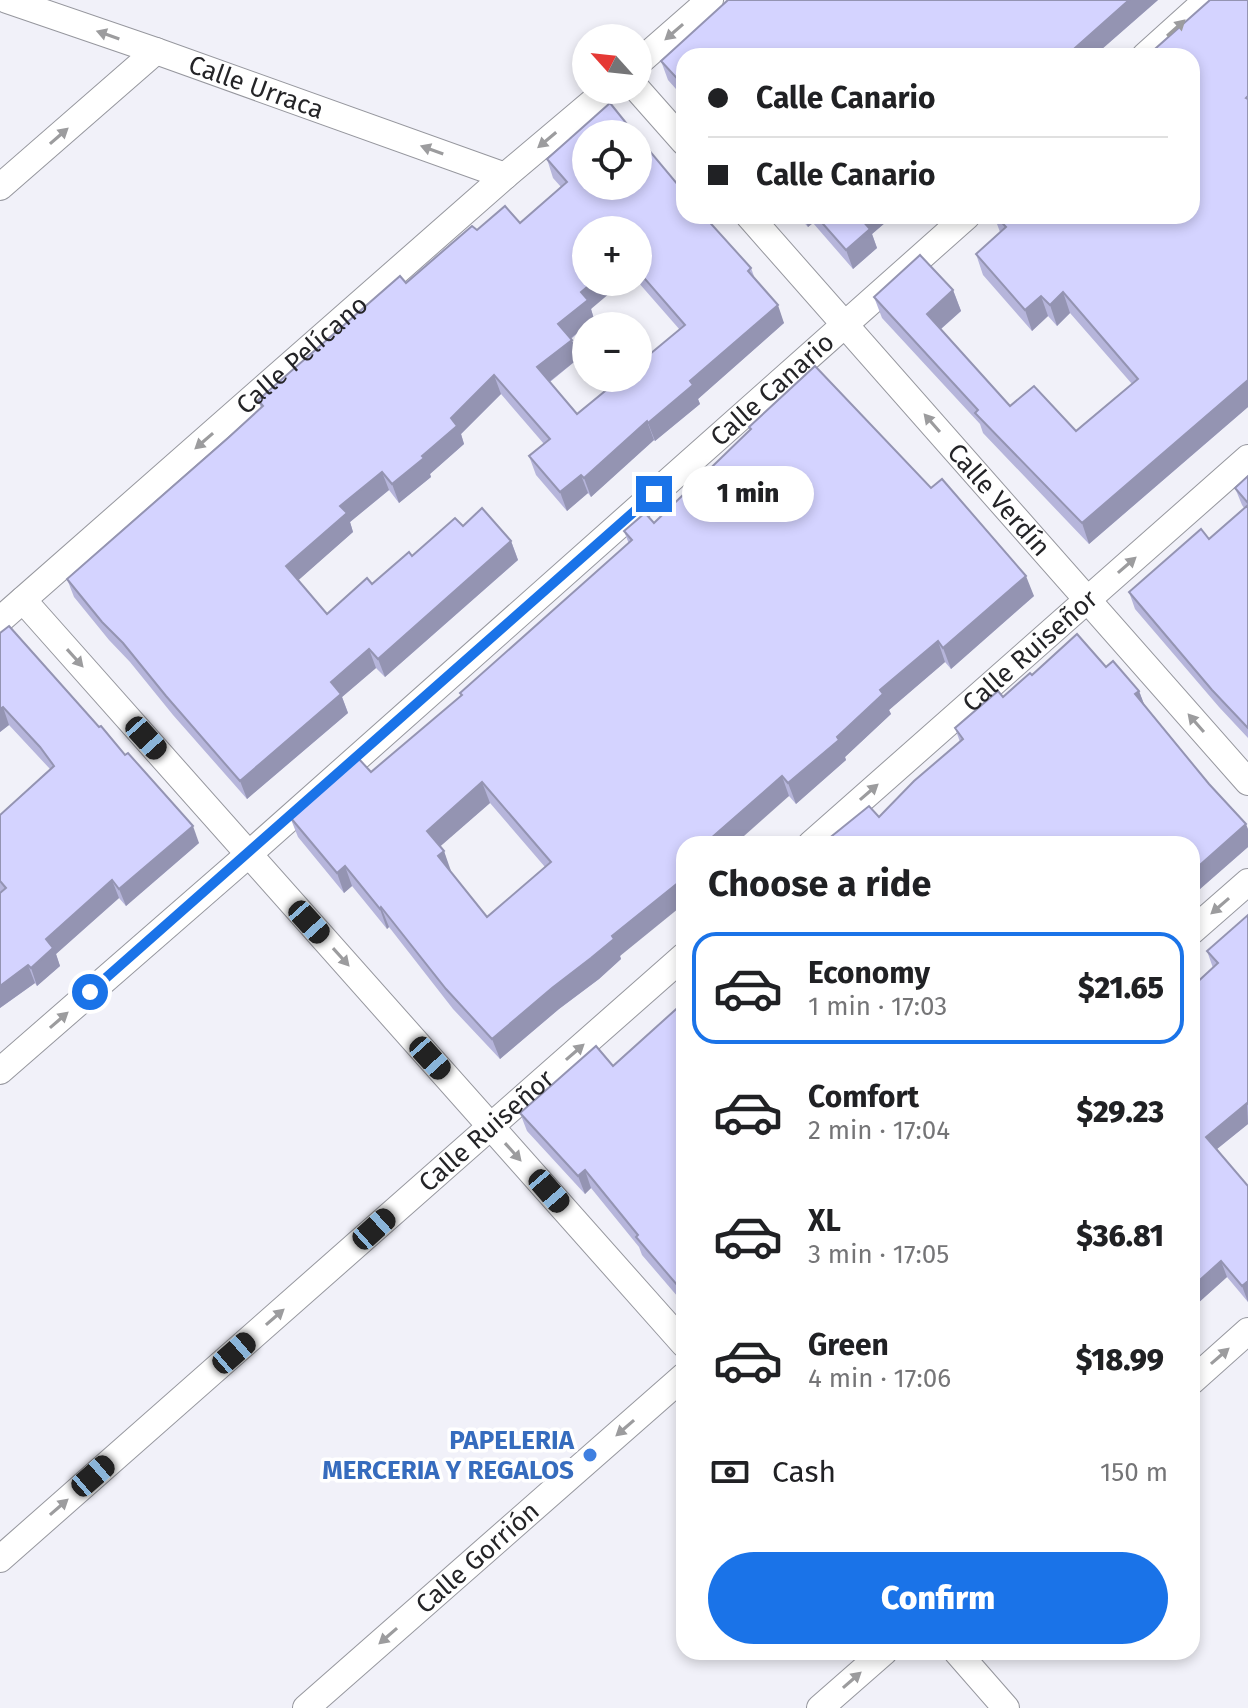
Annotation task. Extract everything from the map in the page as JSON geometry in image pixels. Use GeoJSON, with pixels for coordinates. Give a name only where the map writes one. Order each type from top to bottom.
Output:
{"type":"FeatureCollection","features":[{"type":"Feature","properties":{"kind":"street","name":"Calle Urraca"},"geometry":{"type":"LineString","coordinates":[[7,0],[505,176]]}},
{"type":"Feature","properties":{"kind":"street"},"geometry":{"type":"LineString","coordinates":[[652,51],[710,0]]}},
{"type":"Feature","properties":{"kind":"street"},"geometry":{"type":"LineString","coordinates":[[1154,48],[1207,0]]}},
{"type":"Feature","properties":{"kind":"street"},"geometry":{"type":"LineString","coordinates":[[0,187],[156,51]]}},
{"type":"Feature","properties":{"kind":"street","name":"Calle Pelícano"},"geometry":{"type":"LineString","coordinates":[[0,620],[590,104]]}},
{"type":"Feature","properties":{"kind":"street"},"geometry":{"type":"LineString","coordinates":[[650,104],[676,133]]}},
{"type":"Feature","properties":{"kind":"street","name":"Calle Verdín"},"geometry":{"type":"LineString","coordinates":[[756,224],[1248,782]]}},
{"type":"Feature","properties":{"kind":"street","name":"Calle Canario"},"geometry":{"type":"LineString","coordinates":[[0,1071],[958,224]]}},
{"type":"Feature","properties":{"kind":"street","name":"Calle Ruiseñor"},"geometry":{"type":"LineString","coordinates":[[820,836],[1248,458]]}},
{"type":"Feature","properties":{"kind":"street"},"geometry":{"type":"LineString","coordinates":[[23,600],[676,1335]]}},
{"type":"Feature","properties":{"kind":"street"},"geometry":{"type":"LineString","coordinates":[[1200,924],[1248,882]]}},
{"type":"Feature","properties":{"kind":"street","name":"Calle Ruiseñor"},"geometry":{"type":"LineString","coordinates":[[0,1559],[676,963]]}},
{"type":"Feature","properties":{"kind":"street"},"geometry":{"type":"LineString","coordinates":[[1200,1374],[1248,1331]]}},
{"type":"Feature","properties":{"kind":"street","name":"Calle Gorrión"},"geometry":{"type":"LineString","coordinates":[[306,1708],[676,1383]]}},
{"type":"Feature","properties":{"kind":"street"},"geometry":{"type":"LineString","coordinates":[[820,1708],[875,1660]]}},
{"type":"Feature","properties":{"kind":"street"},"geometry":{"type":"LineString","coordinates":[[964,1660],[1006,1708]]}},
{"type":"Feature","properties":{"kind":"building"},"geometry":{"type":"Polygon","coordinates":[[[728,0],[1129,0],[1075,48],[676,48],[676,77],[661,61],[728,0]]]}},
{"type":"Feature","properties":{"kind":"building"},"geometry":{"type":"Polygon","coordinates":[[[1210,0],[1248,0],[1248,380],[1082,523],[975,413],[978,410],[874,297],[920,255],[953,290],[927,314],[1010,406],[1034,386],[1076,431],[1138,379],[1063,292],[1050,305],[1041,296],[1025,310],[976,254],[1006,227],[1003,224],[1200,224],[1200,48],[1156,48],[1210,0]]]}},
{"type":"Feature","properties":{"kind":"building"},"geometry":{"type":"Polygon","coordinates":[[[609,104],[624,120],[591,120],[609,104]]]}},
{"type":"Feature","properties":{"kind":"building"},"geometry":{"type":"Polygon","coordinates":[[[572,137],[572,200],[652,200],[652,154],[676,182],[676,224],[711,224],[751,268],[748,271],[778,305],[690,381],[693,385],[647,421],[584,478],[581,475],[560,492],[529,456],[550,439],[494,375],[451,418],[457,426],[422,456],[424,458],[392,484],[382,472],[340,506],[347,513],[286,566],[327,614],[367,578],[372,584],[409,552],[412,556],[455,518],[463,526],[482,508],[511,541],[378,659],[369,649],[331,682],[341,694],[240,781],[67,579],[228,438],[263,406],[258,400],[400,276],[406,283],[472,226],[477,230],[505,206],[520,223],[567,182],[547,159],[572,137]]]}},
{"type":"Feature","properties":{"kind":"building"},"geometry":{"type":"Polygon","coordinates":[[[823,224],[866,224],[870,229],[846,250],[823,224]]]}},
{"type":"Feature","properties":{"kind":"building"},"geometry":{"type":"Polygon","coordinates":[[[815,366],[931,488],[942,479],[1026,576],[943,648],[938,641],[880,690],[883,694],[837,737],[839,740],[788,783],[782,776],[713,836],[676,836],[676,884],[492,1039],[446,989],[345,866],[337,873],[290,817],[358,758],[371,772],[462,695],[460,693],[632,540],[624,531],[645,513],[654,523],[751,429],[749,427],[815,366]],[[482,782],[427,831],[444,851],[438,856],[487,917],[551,862],[482,782]]]}},
{"type":"Feature","properties":{"kind":"building"},"geometry":{"type":"Polygon","coordinates":[[[1248,476],[1248,503],[1235,488],[1248,476]]]}},
{"type":"Feature","properties":{"kind":"building"},"geometry":{"type":"Polygon","coordinates":[[[1248,505],[1248,728],[1129,592],[1201,529],[1209,539],[1248,505]]]}},
{"type":"Feature","properties":{"kind":"building"},"geometry":{"type":"Polygon","coordinates":[[[9,626],[193,826],[119,889],[112,880],[46,939],[53,948],[31,968],[28,965],[0,986],[0,893],[6,888],[0,881],[0,815],[54,766],[3,707],[0,709],[0,633],[9,626]]]}},
{"type":"Feature","properties":{"kind":"building"},"geometry":{"type":"Polygon","coordinates":[[[1077,634],[1106,667],[1113,661],[1139,691],[1135,694],[1246,824],[1200,865],[1200,836],[832,836],[869,806],[879,817],[914,781],[963,739],[955,728],[998,691],[1003,697],[1030,673],[1032,675],[1077,634]]]}},
{"type":"Feature","properties":{"kind":"building"},"geometry":{"type":"Polygon","coordinates":[[[1248,915],[1248,1104],[1206,1137],[1248,1186],[1248,1281],[1242,1286],[1221,1261],[1200,1280],[1200,980],[1218,963],[1207,951],[1248,915]]]}},
{"type":"Feature","properties":{"kind":"building"},"geometry":{"type":"Polygon","coordinates":[[[676,1009],[676,1284],[585,1170],[578,1176],[520,1113],[596,1046],[613,1066],[676,1009]]]}},
{"type":"Feature","properties":{"kind":"place","name":"PAPELERIA MERCERIA Y REGALOS"},"geometry":{"type":"Point","coordinates":[590,1455]}},
{"type":"Feature","properties":{"kind":"route"},"geometry":{"type":"LineString","coordinates":[[90,992],[654,494]]}}]}
